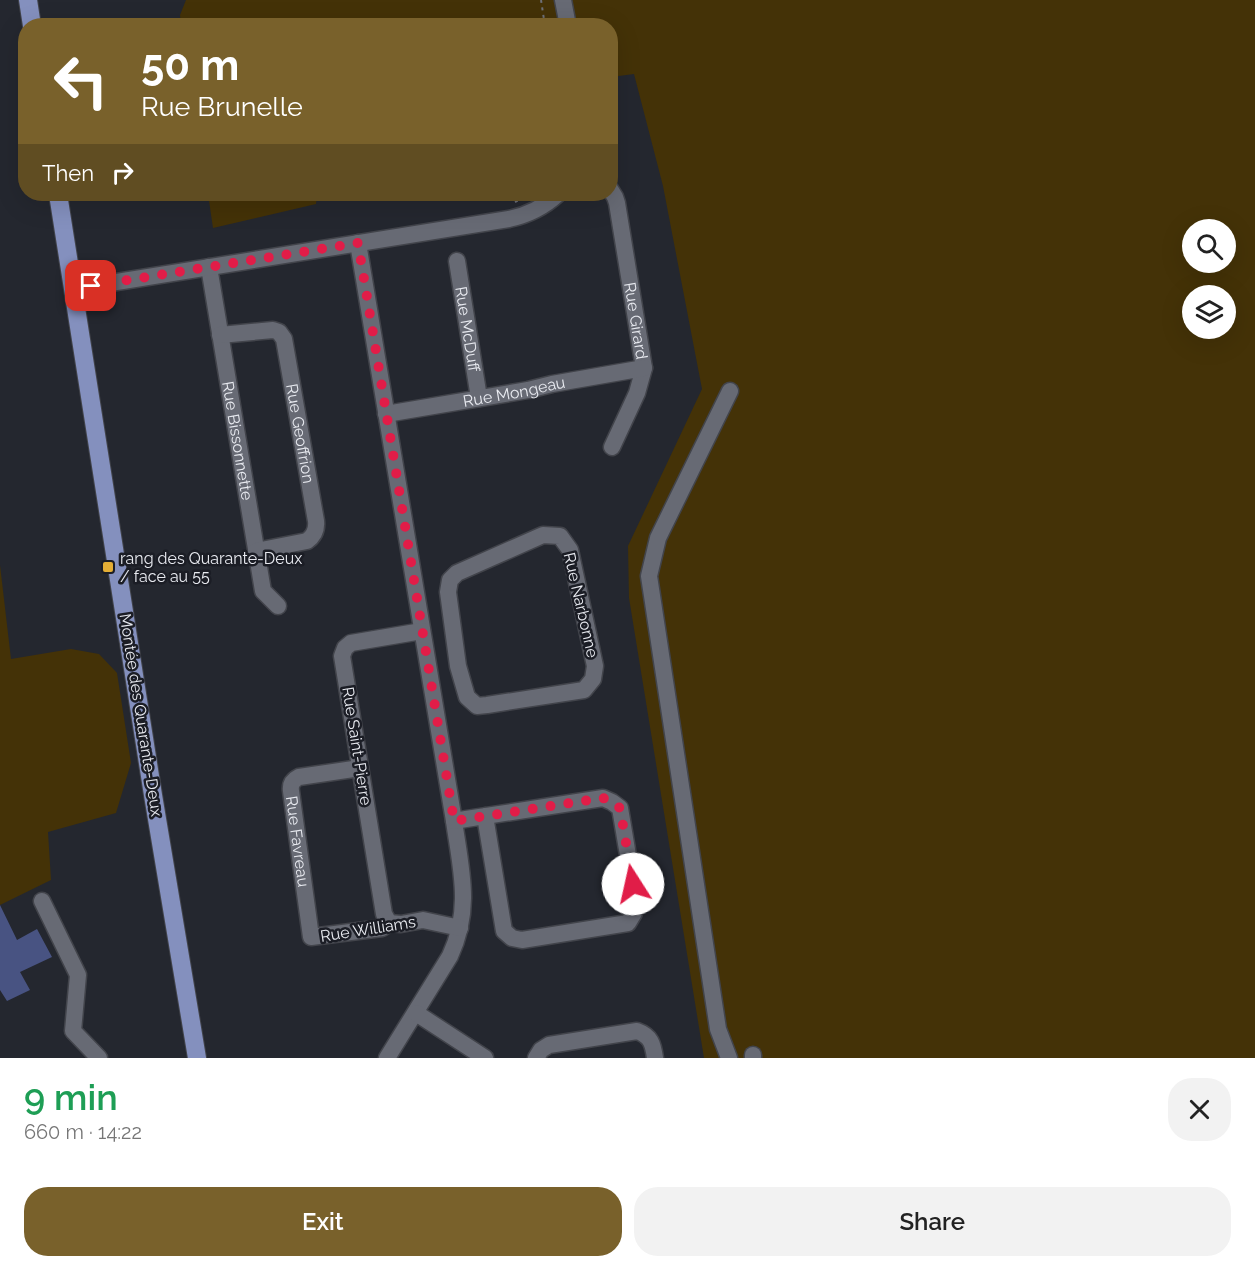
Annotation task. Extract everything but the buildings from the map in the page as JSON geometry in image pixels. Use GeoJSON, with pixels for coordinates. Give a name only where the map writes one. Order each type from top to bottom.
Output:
{"type":"FeatureCollection","features":[{"type":"Feature","properties":{"kind":"main road"},"geometry":{"type":"LineString","coordinates":[[27,0],[30,18]]}},
{"type":"Feature","properties":{"kind":"main road","name":"Montée des Quarante-Deux"},"geometry":{"type":"LineString","coordinates":[[59,201],[197,1058]]}},
{"type":"Feature","properties":{"kind":"street"},"geometry":{"type":"LineString","coordinates":[[563,0],[566,18]]}},
{"type":"Feature","properties":{"kind":"street"},"geometry":{"type":"LineString","coordinates":[[73,289],[517,217],[538,209],[549,201]]}},
{"type":"Feature","properties":{"kind":"street","name":"Rue Girard"},"geometry":{"type":"LineString","coordinates":[[612,447],[637,393],[644,368],[616,201]]}},
{"type":"Feature","properties":{"kind":"street"},"geometry":{"type":"LineString","coordinates":[[358,243],[464,889],[460,928],[450,956],[387,1058]]}},
{"type":"Feature","properties":{"kind":"street","name":"Rue McDuff"},"geometry":{"type":"LineString","coordinates":[[457,261],[479,398]]}},
{"type":"Feature","properties":{"kind":"street","name":"Rue Bissonnette"},"geometry":{"type":"LineString","coordinates":[[209,267],[263,591],[278,606]]}},
{"type":"Feature","properties":{"kind":"street","name":"Rue Geoffrion"},"geometry":{"type":"LineString","coordinates":[[220,335],[273,330],[281,334],[284,339],[316,521],[315,531],[307,541],[256,551]]}},
{"type":"Feature","properties":{"kind":"street","name":"Rue Mongeau"},"geometry":{"type":"LineString","coordinates":[[386,414],[644,368]]}},
{"type":"Feature","properties":{"kind":"street"},"geometry":{"type":"LineString","coordinates":[[729,1058],[718,1029],[649,576],[658,538],[730,391]]}},
{"type":"Feature","properties":{"kind":"street","name":"Rue Narbonne"},"geometry":{"type":"LineString","coordinates":[[543,535],[560,536],[570,550],[595,666],[593,679],[584,690],[477,706],[467,697],[458,666],[448,592],[450,580],[457,573],[543,535]]}},
{"type":"Feature","properties":{"kind":"street","name":"Rue Saint-Pierre"},"geometry":{"type":"LineString","coordinates":[[389,923],[384,915],[343,658],[344,650],[354,642],[422,631]]}},
{"type":"Feature","properties":{"kind":"street"},"geometry":{"type":"LineString","coordinates":[[429,672],[458,666]]}},
{"type":"Feature","properties":{"kind":"street","name":"Rue Favreau"},"geometry":{"type":"LineString","coordinates":[[311,938],[291,785],[299,777],[360,768]]}},
{"type":"Feature","properties":{"kind":"street"},"geometry":{"type":"LineString","coordinates":[[454,821],[485,816],[603,798],[612,802],[620,808],[636,903],[634,913],[627,923],[522,940],[512,938],[504,931],[485,816]]}},
{"type":"Feature","properties":{"kind":"street"},"geometry":{"type":"LineString","coordinates":[[42,901],[78,975],[73,1031],[99,1058]]}},
{"type":"Feature","properties":{"kind":"street","name":"Rue Williams"},"geometry":{"type":"LineString","coordinates":[[311,938],[382,928],[389,923],[423,921],[460,928]]}},
{"type":"Feature","properties":{"kind":"street"},"geometry":{"type":"LineString","coordinates":[[416,1013],[484,1058]]}},
{"type":"Feature","properties":{"kind":"street"},"geometry":{"type":"LineString","coordinates":[[536,1058],[541,1050],[549,1045],[637,1031],[650,1038],[654,1046],[655,1058]]}},
{"type":"Feature","properties":{"kind":"path"},"geometry":{"type":"LineString","coordinates":[[540,0],[543,18]]}},
{"type":"Feature","properties":{"kind":"shaded area"},"geometry":{"type":"Polygon","coordinates":[[[186,0],[1255,0],[1255,1058],[704,1058],[629,598],[628,546],[702,389],[663,186],[634,74],[618,76],[618,18],[180,18],[180,15],[186,0]]]}},
{"type":"Feature","properties":{"kind":"shaded area"},"geometry":{"type":"Polygon","coordinates":[[[209,201],[316,201],[316,204],[213,228],[209,201]]]}},
{"type":"Feature","properties":{"kind":"shaded area"},"geometry":{"type":"Polygon","coordinates":[[[0,565],[11,659],[71,649],[99,654],[117,673],[131,763],[116,813],[48,832],[51,880],[0,905],[0,565]]]}},
{"type":"Feature","properties":{"kind":"place","name":"rang des Quarante-Deux / face au 55"},"geometry":{"type":"Point","coordinates":[108,567]}},
{"type":"Feature","properties":{"kind":"route"},"geometry":{"type":"LineString","coordinates":[[91,286],[358,243],[454,821],[603,798],[620,808],[633,884]]}}]}
